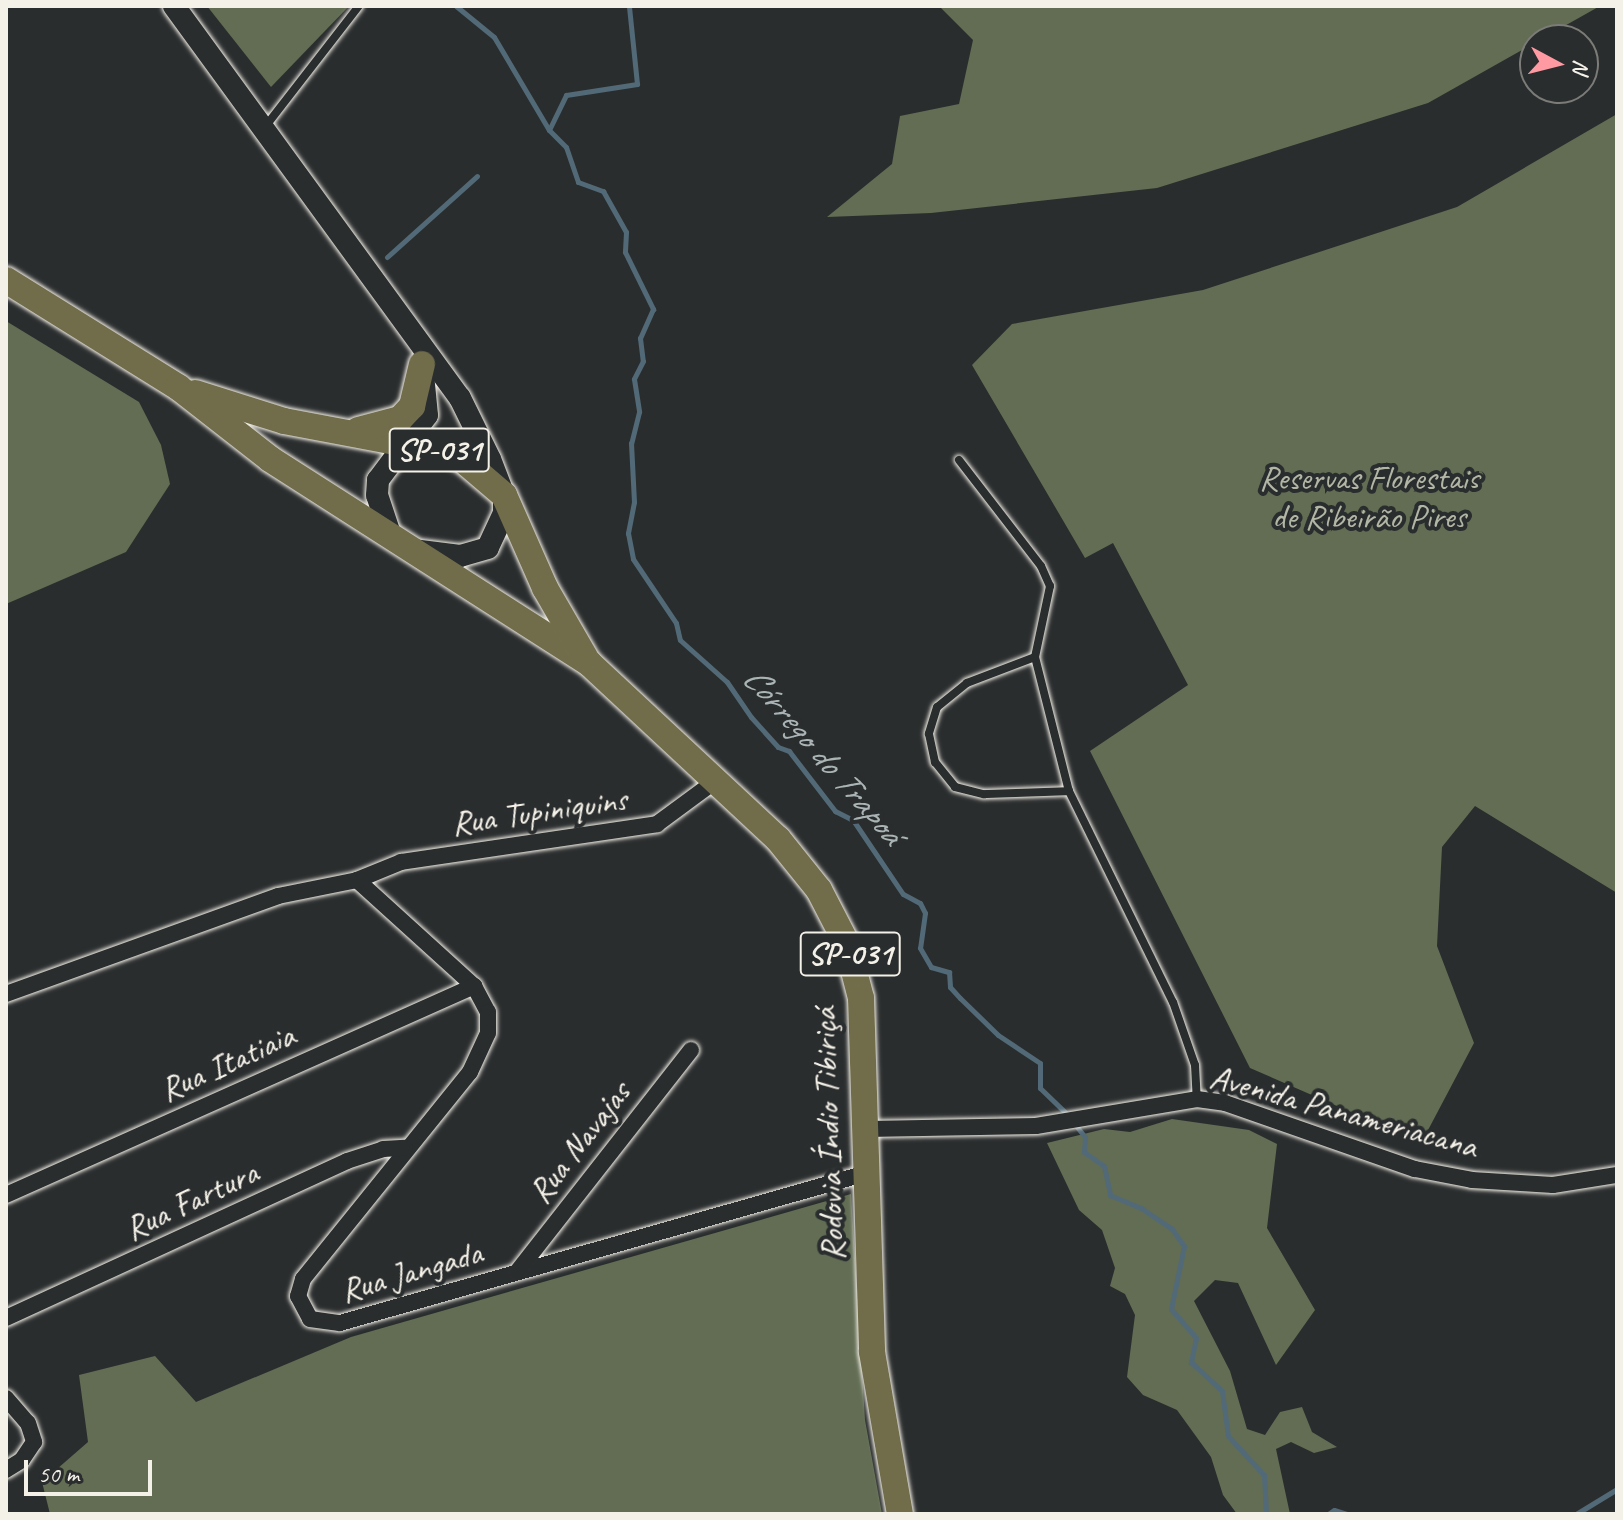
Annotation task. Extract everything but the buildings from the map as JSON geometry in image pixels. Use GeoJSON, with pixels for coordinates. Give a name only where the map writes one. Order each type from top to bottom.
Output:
{"type":"FeatureCollection","features":[{"type":"Feature","properties":{"kind":"highway","name":"Rodovia Índio Tibiriçá"},"geometry":{"type":"LineString","coordinates":[[6,280],[178,387],[234,434],[589,663],[718,779],[778,839],[819,890],[847,944],[861,998],[872,1352],[900,1514]]}},
{"type":"Feature","properties":{"kind":"highway"},"geometry":{"type":"LineString","coordinates":[[338,433],[400,419],[412,406],[422,364]]}},
{"type":"Feature","properties":{"kind":"highway","name":"Rodovia Índio Tibiriçá"},"geometry":{"type":"LineString","coordinates":[[178,387],[244,410],[338,433],[407,443],[463,460],[504,495],[545,588],[589,663]]}},
{"type":"Feature","properties":{"kind":"main road"},"geometry":{"type":"LineString","coordinates":[[174,6],[263,131],[410,329],[460,398],[504,495],[501,528],[488,548],[460,556],[400,543],[379,505],[378,480],[427,415],[422,364],[410,329]]}},
{"type":"Feature","properties":{"kind":"street","name":"Rua Tupiniquins"},"geometry":{"type":"LineString","coordinates":[[6,994],[278,896],[357,880],[426,857],[633,831],[679,811],[718,779]]}},
{"type":"Feature","properties":{"kind":"street"},"geometry":{"type":"LineString","coordinates":[[357,880],[474,986]]}},
{"type":"Feature","properties":{"kind":"street","name":"Rua Jangada"},"geometry":{"type":"LineString","coordinates":[[474,986],[488,1012],[488,1033],[470,1072],[405,1148],[303,1279],[301,1310],[310,1319],[340,1323],[867,1173]]}},
{"type":"Feature","properties":{"kind":"street","name":"Rua Itatiaia"},"geometry":{"type":"LineString","coordinates":[[6,1195],[474,986]]}},
{"type":"Feature","properties":{"kind":"street","name":"Rua Navajas"},"geometry":{"type":"LineString","coordinates":[[517,1272],[691,1050]]}},
{"type":"Feature","properties":{"kind":"street","name":"Avenida Panameriacana"},"geometry":{"type":"LineString","coordinates":[[867,1129],[1036,1126],[1197,1099],[1225,1103],[1415,1169],[1472,1180],[1553,1185],[1617,1175]]}},
{"type":"Feature","properties":{"kind":"street","name":"Rua Fartura"},"geometry":{"type":"LineString","coordinates":[[6,1318],[347,1161],[371,1152],[405,1148]]}},
{"type":"Feature","properties":{"kind":"street"},"geometry":{"type":"LineString","coordinates":[[6,1398],[28,1423],[34,1442],[22,1460],[6,1470]]}},
{"type":"Feature","properties":{"kind":"lane"},"geometry":{"type":"LineString","coordinates":[[263,131],[359,6]]}},
{"type":"Feature","properties":{"kind":"lane"},"geometry":{"type":"LineString","coordinates":[[959,460],[1041,566],[1050,586],[1035,657],[1069,791],[1173,1002],[1195,1065],[1197,1099]]}},
{"type":"Feature","properties":{"kind":"lane"},"geometry":{"type":"LineString","coordinates":[[1035,657],[967,683],[937,707],[929,734],[935,762],[955,787],[984,794],[1069,791]]}},
{"type":"Feature","properties":{"kind":"green space"},"geometry":{"type":"Polygon","coordinates":[[[207,6],[349,6],[271,87],[207,6]]]}},
{"type":"Feature","properties":{"kind":"green space"},"geometry":{"type":"Polygon","coordinates":[[[939,6],[1600,6],[1568,24],[1519,24],[1519,52],[1428,103],[1157,188],[931,213],[827,217],[892,164],[900,116],[959,104],[973,40],[939,6]]]}},
{"type":"Feature","properties":{"kind":"green space","name":"Reservas Florestais de Ribeirão Pires"},"geometry":{"type":"Polygon","coordinates":[[[1617,114],[1617,893],[1475,806],[1442,847],[1437,946],[1474,1043],[1427,1132],[1385,1127],[1250,1068],[1090,751],[1188,685],[1113,543],[1085,558],[972,365],[1012,324],[1203,290],[1457,207],[1617,114]]]}},
{"type":"Feature","properties":{"kind":"green space"},"geometry":{"type":"Polygon","coordinates":[[[6,321],[139,402],[161,445],[170,484],[126,552],[6,604],[6,321]]]}},
{"type":"Feature","properties":{"kind":"green space"},"geometry":{"type":"Polygon","coordinates":[[[1172,1119],[1249,1130],[1277,1144],[1267,1228],[1315,1310],[1276,1365],[1238,1283],[1215,1280],[1194,1301],[1230,1371],[1247,1429],[1265,1435],[1280,1412],[1302,1407],[1312,1432],[1337,1447],[1314,1453],[1291,1442],[1276,1449],[1290,1514],[1237,1514],[1223,1495],[1211,1457],[1177,1410],[1143,1395],[1127,1377],[1135,1315],[1125,1294],[1110,1286],[1115,1268],[1102,1230],[1079,1210],[1047,1143],[1104,1129],[1130,1132],[1172,1119]]]}},
{"type":"Feature","properties":{"kind":"green space"},"geometry":{"type":"Polygon","coordinates":[[[851,1194],[865,1420],[882,1514],[50,1514],[42,1482],[88,1442],[79,1375],[155,1356],[196,1402],[351,1337],[851,1194]]]}},
{"type":"Feature","properties":{"kind":"waterway","name":"Córrego do Trapoá"},"geometry":{"type":"LineString","coordinates":[[456,6],[494,37],[549,130],[566,147],[578,182],[603,191],[626,232],[625,252],[653,309],[640,338],[643,361],[634,379],[639,412],[631,443],[634,502],[628,533],[633,559],[676,623],[680,640],[727,682],[751,717],[778,747],[789,751],[835,811],[853,820],[903,894],[920,903],[925,913],[920,948],[931,967],[949,972],[950,987],[960,998],[998,1035],[1040,1063],[1040,1088],[1068,1115]]}},
{"type":"Feature","properties":{"kind":"waterway"},"geometry":{"type":"LineString","coordinates":[[549,130],[566,95],[637,84],[629,6]]}},
{"type":"Feature","properties":{"kind":"waterway"},"geometry":{"type":"LineString","coordinates":[[387,257],[477,176]]}},
{"type":"Feature","properties":{"kind":"waterway","name":"Córrego do Trapoá"},"geometry":{"type":"LineString","coordinates":[[1074,1123],[1085,1137],[1084,1152],[1104,1166],[1110,1195],[1141,1208],[1172,1229],[1184,1246],[1171,1309],[1196,1338],[1191,1362],[1222,1391],[1228,1436],[1264,1475],[1266,1514]]}},
{"type":"Feature","properties":{"kind":"waterway"},"geometry":{"type":"LineString","coordinates":[[1576,1514],[1617,1489]]}},
{"type":"Feature","properties":{"kind":"waterway","name":"Córrego do Trapoá"},"geometry":{"type":"LineString","coordinates":[[1328,1514],[1334,1510],[1347,1514]]}}]}
